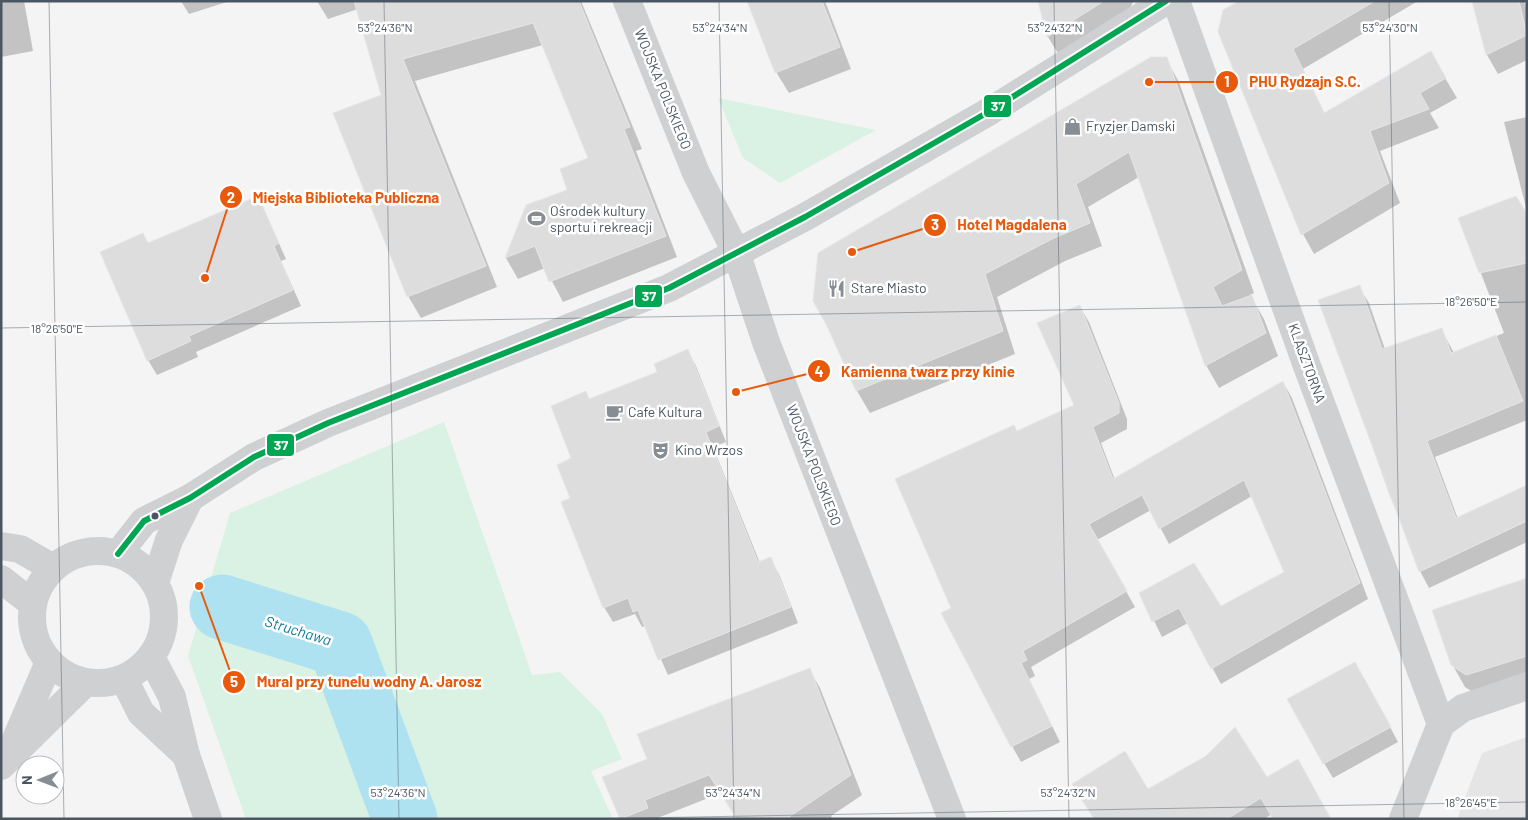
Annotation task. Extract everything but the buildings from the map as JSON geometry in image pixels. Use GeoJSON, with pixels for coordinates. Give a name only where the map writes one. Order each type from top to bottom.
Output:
{"type":"FeatureCollection","features":[{"type":"Feature","properties":{"kind":"street","name":"WOJSKA POLSKIEGO"},"geometry":{"type":"LineString","coordinates":[[627,1],[696,173],[736,252],[766,342],[952,819]]}},
{"type":"Feature","properties":{"kind":"street"},"geometry":{"type":"LineString","coordinates":[[118,554],[144,521],[190,498],[254,457],[328,423],[669,288],[805,217],[990,111],[1166,1]]}},
{"type":"Feature","properties":{"kind":"street","name":"KLASZTORNA"},"geometry":{"type":"LineString","coordinates":[[1176,1],[1307,366],[1441,724]]}},
{"type":"Feature","properties":{"kind":"street"},"geometry":{"type":"LineString","coordinates":[[155,583],[170,540],[190,498]]}},
{"type":"Feature","properties":{"kind":"street"},"geometry":{"type":"LineString","coordinates":[[1,546],[20,550],[53,568]]}},
{"type":"Feature","properties":{"kind":"street"},"geometry":{"type":"LineString","coordinates":[[101,550],[118,554],[139,565],[155,583],[164,608],[163,634],[151,657],[139,670],[124,679],[111,683],[85,683],[66,676],[49,662],[38,645],[32,625],[32,604],[39,584],[53,568],[67,558],[84,552],[101,550]]}},
{"type":"Feature","properties":{"kind":"street"},"geometry":{"type":"LineString","coordinates":[[1,579],[32,604]]}},
{"type":"Feature","properties":{"kind":"street"},"geometry":{"type":"LineString","coordinates":[[151,657],[172,697],[186,755],[208,819]]}},
{"type":"Feature","properties":{"kind":"street"},"geometry":{"type":"LineString","coordinates":[[5,761],[49,662]]}},
{"type":"Feature","properties":{"kind":"street"},"geometry":{"type":"LineString","coordinates":[[124,679],[141,713],[186,755]]}},
{"type":"Feature","properties":{"kind":"street"},"geometry":{"type":"LineString","coordinates":[[5,761],[85,683]]}},
{"type":"Feature","properties":{"kind":"street"},"geometry":{"type":"LineString","coordinates":[[1403,819],[1441,724],[1463,708],[1527,686]]}},
{"type":"Feature","properties":{"kind":"shaded area"},"geometry":{"type":"Polygon","coordinates":[[[1527,737],[1527,819],[1457,819],[1482,753],[1527,737]]]}},
{"type":"Feature","properties":{"kind":"green space"},"geometry":{"type":"Polygon","coordinates":[[[718,98],[876,130],[780,183],[743,158],[718,98]]]}},
{"type":"Feature","properties":{"kind":"green space"},"geometry":{"type":"Polygon","coordinates":[[[444,422],[532,675],[560,672],[602,714],[622,759],[591,771],[613,819],[246,819],[188,656],[230,513],[444,422]]]}},
{"type":"Feature","properties":{"kind":"waterway","name":"Struchawa"},"geometry":{"type":"LineString","coordinates":[[222,607],[340,644],[405,819]]}},
{"type":"Feature","properties":{"kind":"transit line","name":"37"},"geometry":{"type":"LineString","coordinates":[[118,554],[144,521],[190,498],[254,457],[328,423],[669,288],[805,217],[990,111],[1166,1]]}},
{"type":"Feature","properties":{"kind":"place","name":"PHU Rydzajn S.C."},"geometry":{"type":"Point","coordinates":[1149,82]}},
{"type":"Feature","properties":{"kind":"place","name":"Fryzjer Damski"},"geometry":{"type":"Point","coordinates":[1072,126]}},
{"type":"Feature","properties":{"kind":"place","name":"Ośrodek kultury sportu i rekreacji"},"geometry":{"type":"Point","coordinates":[536,219]}},
{"type":"Feature","properties":{"kind":"place","name":"Hotel Magdalena"},"geometry":{"type":"Point","coordinates":[852,252]}},
{"type":"Feature","properties":{"kind":"place","name":"Miejska Biblioteka Publiczna"},"geometry":{"type":"Point","coordinates":[205,278]}},
{"type":"Feature","properties":{"kind":"place","name":"Stare Miasto"},"geometry":{"type":"Point","coordinates":[837,288]}},
{"type":"Feature","properties":{"kind":"place","name":"Kamienna twarz przy kinie"},"geometry":{"type":"Point","coordinates":[736,392]}},
{"type":"Feature","properties":{"kind":"place","name":"Cafe Kultura"},"geometry":{"type":"Point","coordinates":[614,412]}},
{"type":"Feature","properties":{"kind":"place","name":"Kino Wrzos"},"geometry":{"type":"Point","coordinates":[661,450]}},
{"type":"Feature","properties":{"kind":"place","name":"Mural przy tunelu wodny A. Jarosz"},"geometry":{"type":"Point","coordinates":[199,586]}}]}
